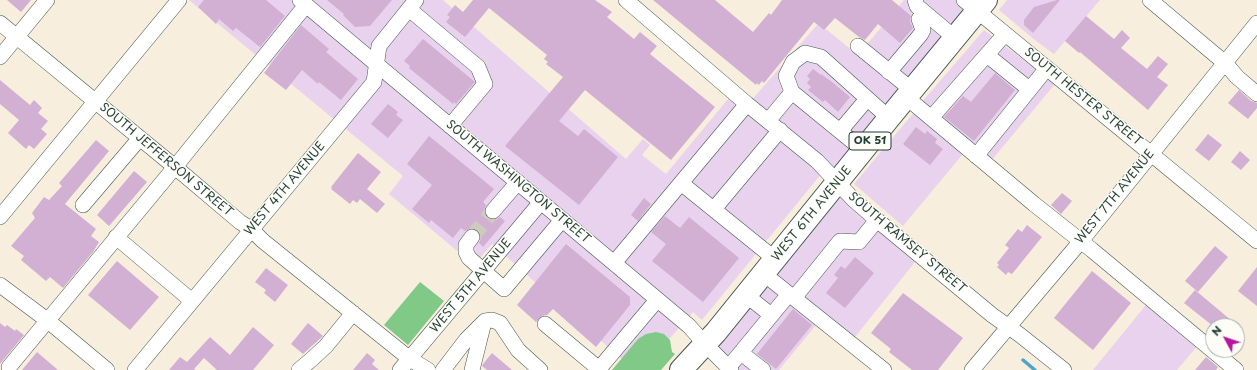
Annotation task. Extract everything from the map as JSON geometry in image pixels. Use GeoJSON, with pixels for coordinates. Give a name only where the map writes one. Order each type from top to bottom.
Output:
{"type":"FeatureCollection","features":[{"type":"Feature","properties":{"kind":"highway","name":"WEST 6TH AVENUE"},"geometry":{"type":"LineString","coordinates":[[681,370],[746,295],[955,38],[976,4]]}},
{"type":"Feature","properties":{"kind":"street"},"geometry":{"type":"LineString","coordinates":[[0,57],[47,0]]}},
{"type":"Feature","properties":{"kind":"street"},"geometry":{"type":"LineString","coordinates":[[0,217],[179,0]]}},
{"type":"Feature","properties":{"kind":"street","name":"SOUTH RAMSEY STREET"},"geometry":{"type":"LineString","coordinates":[[626,0],[747,104],[817,161],[854,200],[877,220],[1064,370]]}},
{"type":"Feature","properties":{"kind":"street"},"geometry":{"type":"LineString","coordinates":[[915,0],[917,6],[955,38]]}},
{"type":"Feature","properties":{"kind":"street"},"geometry":{"type":"LineString","coordinates":[[1150,0],[1225,63],[1237,77],[1257,94]]}},
{"type":"Feature","properties":{"kind":"street"},"geometry":{"type":"LineString","coordinates":[[10,367],[47,320],[175,167],[303,3]]}},
{"type":"Feature","properties":{"kind":"street","name":"SOUTH WASHINGTON STREET"},"geometry":{"type":"LineString","coordinates":[[303,3],[689,326],[730,369]]}},
{"type":"Feature","properties":{"kind":"street","name":"SOUTH HESTER STREET"},"geometry":{"type":"LineString","coordinates":[[976,4],[1006,34],[1257,241]]}},
{"type":"Feature","properties":{"kind":"street"},"geometry":{"type":"LineString","coordinates":[[413,5],[478,67],[485,84],[450,126]]}},
{"type":"Feature","properties":{"kind":"street","name":"WEST 4TH AVENUE"},"geometry":{"type":"LineString","coordinates":[[135,370],[374,82],[380,46],[413,5]]}},
{"type":"Feature","properties":{"kind":"street"},"geometry":{"type":"LineString","coordinates":[[889,72],[921,34],[922,30],[919,19],[924,12]]}},
{"type":"Feature","properties":{"kind":"street","name":"SOUTH JEFFERSON STREET"},"geometry":{"type":"LineString","coordinates":[[0,23],[240,222],[251,229],[263,241],[353,313],[405,364],[428,370]]}},
{"type":"Feature","properties":{"kind":"street","name":"WEST 7TH AVENUE"},"geometry":{"type":"LineString","coordinates":[[972,370],[1080,241],[1257,24]]}},
{"type":"Feature","properties":{"kind":"street"},"geometry":{"type":"LineString","coordinates":[[931,118],[1006,34]]}},
{"type":"Feature","properties":{"kind":"street"},"geometry":{"type":"LineString","coordinates":[[858,46],[889,72],[931,118],[1236,370]]}},
{"type":"Feature","properties":{"kind":"street"},"geometry":{"type":"LineString","coordinates":[[863,150],[792,92],[786,76],[793,62],[805,53],[821,58],[889,118]]}},
{"type":"Feature","properties":{"kind":"street"},"geometry":{"type":"LineString","coordinates":[[987,55],[1029,90]]}},
{"type":"Feature","properties":{"kind":"street"},"geometry":{"type":"LineString","coordinates":[[976,156],[1047,68]]}},
{"type":"Feature","properties":{"kind":"street"},"geometry":{"type":"LineString","coordinates":[[768,121],[792,92]]}},
{"type":"Feature","properties":{"kind":"street"},"geometry":{"type":"LineString","coordinates":[[840,131],[866,98]]}},
{"type":"Feature","properties":{"kind":"street"},"geometry":{"type":"LineString","coordinates":[[614,263],[747,104]]}},
{"type":"Feature","properties":{"kind":"street"},"geometry":{"type":"LineString","coordinates":[[714,209],[780,130]]}},
{"type":"Feature","properties":{"kind":"street"},"geometry":{"type":"LineString","coordinates":[[83,205],[140,138]]}},
{"type":"Feature","properties":{"kind":"street"},"geometry":{"type":"LineString","coordinates":[[493,211],[518,182]]}},
{"type":"Feature","properties":{"kind":"street"},"geometry":{"type":"LineString","coordinates":[[682,183],[714,209],[769,267],[791,296],[884,370]]}},
{"type":"Feature","properties":{"kind":"street","name":"WEST 5TH AVENUE"},"geometry":{"type":"LineString","coordinates":[[405,364],[541,202]]}},
{"type":"Feature","properties":{"kind":"street"},"geometry":{"type":"LineString","coordinates":[[472,237],[466,244],[466,252],[469,258],[504,289],[562,220]]}},
{"type":"Feature","properties":{"kind":"street"},"geometry":{"type":"LineString","coordinates":[[730,369],[741,353],[772,316],[840,241],[859,242],[877,220]]}},
{"type":"Feature","properties":{"kind":"street"},"geometry":{"type":"LineString","coordinates":[[116,237],[192,300]]}},
{"type":"Feature","properties":{"kind":"street"},"geometry":{"type":"LineString","coordinates":[[0,285],[47,320],[107,370]]}},
{"type":"Feature","properties":{"kind":"street"},"geometry":{"type":"LineString","coordinates":[[746,295],[772,316]]}},
{"type":"Feature","properties":{"kind":"street"},"geometry":{"type":"LineString","coordinates":[[545,324],[598,369],[657,300]]}},
{"type":"Feature","properties":{"kind":"street"},"geometry":{"type":"LineString","coordinates":[[299,370],[326,346],[353,313]]}},
{"type":"Feature","properties":{"kind":"street"},"geometry":{"type":"LineString","coordinates":[[443,370],[466,340],[484,321],[492,320],[500,323],[518,350],[540,370]]}},
{"type":"Feature","properties":{"kind":"street"},"geometry":{"type":"LineString","coordinates":[[472,370],[484,321]]}},
{"type":"Feature","properties":{"kind":"street"},"geometry":{"type":"LineString","coordinates":[[464,370],[460,364],[466,340]]}},
{"type":"Feature","properties":{"kind":"street"},"geometry":{"type":"LineString","coordinates":[[741,353],[763,370]]}},
{"type":"Feature","properties":{"kind":"shaded area"},"geometry":{"type":"Polygon","coordinates":[[[189,0],[443,0],[626,159],[643,139],[650,145],[642,155],[666,174],[733,93],[826,168],[702,320],[693,312],[642,370],[634,370],[492,244],[474,265],[389,194],[403,176],[189,0]]]}},
{"type":"Feature","properties":{"kind":"shaded area"},"geometry":{"type":"Polygon","coordinates":[[[904,0],[962,0],[976,11],[839,177],[749,103],[817,25],[827,30],[858,55],[904,0]]]}},
{"type":"Feature","properties":{"kind":"shaded area"},"geometry":{"type":"Polygon","coordinates":[[[1007,0],[1100,0],[1054,54],[999,10],[1007,0]]]}},
{"type":"Feature","properties":{"kind":"shaded area"},"geometry":{"type":"Polygon","coordinates":[[[984,30],[1055,84],[991,161],[921,103],[984,30]]]}},
{"type":"Feature","properties":{"kind":"shaded area"},"geometry":{"type":"Polygon","coordinates":[[[916,110],[967,149],[903,226],[854,184],[916,110]]]}},
{"type":"Feature","properties":{"kind":"shaded area"},"geometry":{"type":"Polygon","coordinates":[[[837,184],[919,257],[851,342],[821,319],[779,370],[735,370],[707,344],[837,184]]]}},
{"type":"Feature","properties":{"kind":"shaded area"},"geometry":{"type":"Polygon","coordinates":[[[1154,295],[1205,337],[1177,370],[1093,370],[1154,295]]]}},
{"type":"Feature","properties":{"kind":"green space"},"geometry":{"type":"Polygon","coordinates":[[[420,282],[444,301],[408,345],[384,325],[420,282]]]}},
{"type":"Feature","properties":{"kind":"green space"},"geometry":{"type":"Polygon","coordinates":[[[656,332],[664,334],[670,340],[672,352],[675,354],[661,370],[612,370],[638,339],[646,334],[656,332]]]}},
{"type":"Feature","properties":{"kind":"building"},"geometry":{"type":"Polygon","coordinates":[[[7,0],[31,0],[21,12],[7,0]]]}},
{"type":"Feature","properties":{"kind":"building"},"geometry":{"type":"Polygon","coordinates":[[[204,0],[266,0],[285,16],[260,47],[236,28],[233,31],[219,19],[216,24],[198,7],[204,0]]]}},
{"type":"Feature","properties":{"kind":"building"},"geometry":{"type":"Polygon","coordinates":[[[327,0],[392,0],[370,26],[355,27],[343,15],[344,14],[327,0]]]}},
{"type":"Feature","properties":{"kind":"building"},"geometry":{"type":"Polygon","coordinates":[[[473,0],[595,0],[612,12],[607,17],[634,39],[640,32],[657,46],[650,54],[715,107],[671,160],[585,90],[559,121],[578,136],[584,129],[618,157],[579,205],[505,146],[563,77],[546,64],[548,62],[544,59],[547,55],[489,8],[465,37],[446,22],[450,17],[447,15],[455,5],[463,12],[473,0]]]}},
{"type":"Feature","properties":{"kind":"building"},"geometry":{"type":"Polygon","coordinates":[[[653,0],[715,0],[753,32],[769,13],[771,15],[782,0],[892,0],[911,16],[910,22],[913,28],[900,43],[878,24],[865,40],[835,18],[824,30],[814,22],[764,83],[762,81],[759,85],[757,83],[756,85],[653,0]]]}},
{"type":"Feature","properties":{"kind":"building"},"geometry":{"type":"Polygon","coordinates":[[[1060,0],[1033,33],[1024,25],[1024,20],[1034,7],[1060,0]]]}},
{"type":"Feature","properties":{"kind":"building"},"geometry":{"type":"Polygon","coordinates":[[[1086,16],[1114,39],[1122,30],[1130,38],[1121,48],[1147,69],[1158,56],[1168,64],[1157,77],[1168,85],[1148,110],[1065,41],[1086,16]]]}},
{"type":"Feature","properties":{"kind":"building"},"geometry":{"type":"Polygon","coordinates":[[[301,25],[329,49],[326,52],[358,79],[341,100],[319,82],[318,84],[302,70],[286,90],[264,73],[301,25]]]}},
{"type":"Feature","properties":{"kind":"building"},"geometry":{"type":"Polygon","coordinates":[[[423,39],[475,82],[456,104],[454,102],[453,104],[409,68],[410,66],[404,61],[423,39]]]}},
{"type":"Feature","properties":{"kind":"building"},"geometry":{"type":"Polygon","coordinates":[[[813,69],[850,97],[838,112],[825,100],[823,102],[808,90],[811,87],[807,83],[810,79],[807,76],[813,69]]]}},
{"type":"Feature","properties":{"kind":"building"},"geometry":{"type":"Polygon","coordinates":[[[995,73],[1015,90],[974,141],[944,117],[963,96],[971,102],[995,73]]]}},
{"type":"Feature","properties":{"kind":"building"},"geometry":{"type":"Polygon","coordinates":[[[0,80],[30,105],[34,100],[42,108],[38,113],[48,121],[41,129],[47,134],[34,149],[29,145],[26,149],[8,133],[19,120],[0,104],[0,80]]]}},
{"type":"Feature","properties":{"kind":"building"},"geometry":{"type":"Polygon","coordinates":[[[1239,90],[1251,101],[1257,103],[1257,108],[1248,119],[1228,103],[1239,90]]]}},
{"type":"Feature","properties":{"kind":"building"},"geometry":{"type":"Polygon","coordinates":[[[388,104],[398,112],[396,115],[403,120],[388,138],[371,124],[388,104]]]}},
{"type":"Feature","properties":{"kind":"building"},"geometry":{"type":"Polygon","coordinates":[[[916,127],[925,134],[927,131],[937,139],[935,143],[943,149],[930,165],[903,144],[916,127]]]}},
{"type":"Feature","properties":{"kind":"building"},"geometry":{"type":"Polygon","coordinates":[[[1208,134],[1222,145],[1209,161],[1195,150],[1208,134]]]}},
{"type":"Feature","properties":{"kind":"building"},"geometry":{"type":"Polygon","coordinates":[[[429,136],[494,189],[483,202],[486,205],[484,210],[485,214],[487,218],[491,220],[496,220],[500,217],[505,221],[483,247],[479,243],[481,238],[480,233],[477,230],[473,228],[465,231],[461,228],[453,238],[431,220],[429,223],[412,209],[432,185],[407,164],[429,136]]]}},
{"type":"Feature","properties":{"kind":"building"},"geometry":{"type":"Polygon","coordinates":[[[96,140],[109,151],[65,204],[96,229],[91,236],[99,242],[93,252],[63,288],[50,277],[46,281],[21,260],[24,256],[11,246],[35,218],[32,213],[44,197],[49,200],[62,186],[59,183],[96,140]]]}},
{"type":"Feature","properties":{"kind":"building"},"geometry":{"type":"Polygon","coordinates":[[[1240,151],[1250,160],[1241,170],[1231,162],[1240,151]]]}},
{"type":"Feature","properties":{"kind":"building"},"geometry":{"type":"Polygon","coordinates":[[[358,153],[381,172],[367,189],[385,204],[377,213],[360,199],[357,203],[353,200],[350,204],[331,189],[331,187],[358,153]]]}},
{"type":"Feature","properties":{"kind":"building"},"geometry":{"type":"Polygon","coordinates":[[[134,171],[147,182],[109,226],[97,215],[134,171]]]}},
{"type":"Feature","properties":{"kind":"building"},"geometry":{"type":"Polygon","coordinates":[[[1062,193],[1072,201],[1061,214],[1051,205],[1062,193]]]}},
{"type":"Feature","properties":{"kind":"building"},"geometry":{"type":"Polygon","coordinates":[[[644,198],[651,204],[638,221],[631,215],[644,198]]]}},
{"type":"Feature","properties":{"kind":"building"},"geometry":{"type":"Polygon","coordinates":[[[665,216],[680,228],[689,217],[739,258],[703,302],[652,261],[666,244],[651,232],[665,216]]]}},
{"type":"Feature","properties":{"kind":"building"},"geometry":{"type":"Polygon","coordinates":[[[1027,225],[1042,237],[1012,274],[1008,272],[1006,275],[997,267],[999,265],[997,263],[1009,248],[1005,245],[1018,229],[1022,232],[1027,225]]]}},
{"type":"Feature","properties":{"kind":"building"},"geometry":{"type":"Polygon","coordinates":[[[566,244],[630,297],[630,305],[596,347],[553,309],[536,322],[517,305],[566,244]]]}},
{"type":"Feature","properties":{"kind":"building"},"geometry":{"type":"Polygon","coordinates":[[[1215,246],[1228,257],[1198,292],[1185,281],[1215,246]]]}},
{"type":"Feature","properties":{"kind":"building"},"geometry":{"type":"Polygon","coordinates":[[[855,257],[874,273],[845,308],[826,293],[838,278],[834,275],[841,266],[845,269],[855,257]]]}},
{"type":"Feature","properties":{"kind":"building"},"geometry":{"type":"Polygon","coordinates":[[[117,261],[159,297],[130,330],[88,295],[117,261]]]}},
{"type":"Feature","properties":{"kind":"building"},"geometry":{"type":"Polygon","coordinates":[[[1257,267],[1257,306],[1238,291],[1257,267]]]}},
{"type":"Feature","properties":{"kind":"building"},"geometry":{"type":"Polygon","coordinates":[[[266,268],[288,285],[275,302],[264,293],[266,290],[255,282],[266,268]]]}},
{"type":"Feature","properties":{"kind":"building"},"geometry":{"type":"Polygon","coordinates":[[[1092,271],[1131,303],[1093,350],[1054,318],[1092,271]]]}},
{"type":"Feature","properties":{"kind":"building"},"geometry":{"type":"Polygon","coordinates":[[[1195,290],[1228,318],[1205,318],[1205,320],[1184,303],[1195,290]]]}},
{"type":"Feature","properties":{"kind":"building"},"geometry":{"type":"Polygon","coordinates":[[[903,293],[963,338],[938,370],[912,370],[889,352],[891,349],[871,333],[903,293]]]}},
{"type":"Feature","properties":{"kind":"building"},"geometry":{"type":"Polygon","coordinates":[[[793,309],[812,325],[776,369],[757,354],[793,309]]]}},
{"type":"Feature","properties":{"kind":"building"},"geometry":{"type":"Polygon","coordinates":[[[0,323],[5,327],[7,325],[15,331],[16,329],[24,335],[0,364],[0,323]]]}},
{"type":"Feature","properties":{"kind":"building"},"geometry":{"type":"Polygon","coordinates":[[[308,323],[323,336],[303,354],[291,344],[308,323]]]}},
{"type":"Feature","properties":{"kind":"building"},"geometry":{"type":"Polygon","coordinates":[[[253,327],[274,345],[253,370],[217,370],[204,358],[194,369],[196,370],[169,370],[180,357],[187,362],[210,337],[230,355],[253,327]]]}},
{"type":"Feature","properties":{"kind":"building"},"geometry":{"type":"Polygon","coordinates":[[[37,352],[58,370],[22,370],[37,352]]]}},
{"type":"Feature","properties":{"kind":"building"},"geometry":{"type":"Polygon","coordinates":[[[367,353],[375,360],[372,364],[379,370],[353,370],[367,353]]]}},
{"type":"Feature","properties":{"kind":"building"},"geometry":{"type":"Polygon","coordinates":[[[492,353],[512,370],[487,370],[482,366],[492,353]]]}},
{"type":"Feature","properties":{"kind":"building"},"geometry":{"type":"Polygon","coordinates":[[[1205,358],[1218,367],[1216,370],[1195,370],[1205,358]]]}},
{"type":"Feature","properties":{"kind":"waterway"},"geometry":{"type":"LineString","coordinates":[[1023,360],[1035,370]]}},
{"type":"Feature","properties":{"kind":"tunnel"},"geometry":{"type":"LineString","coordinates":[[472,237],[493,211]]}}]}
